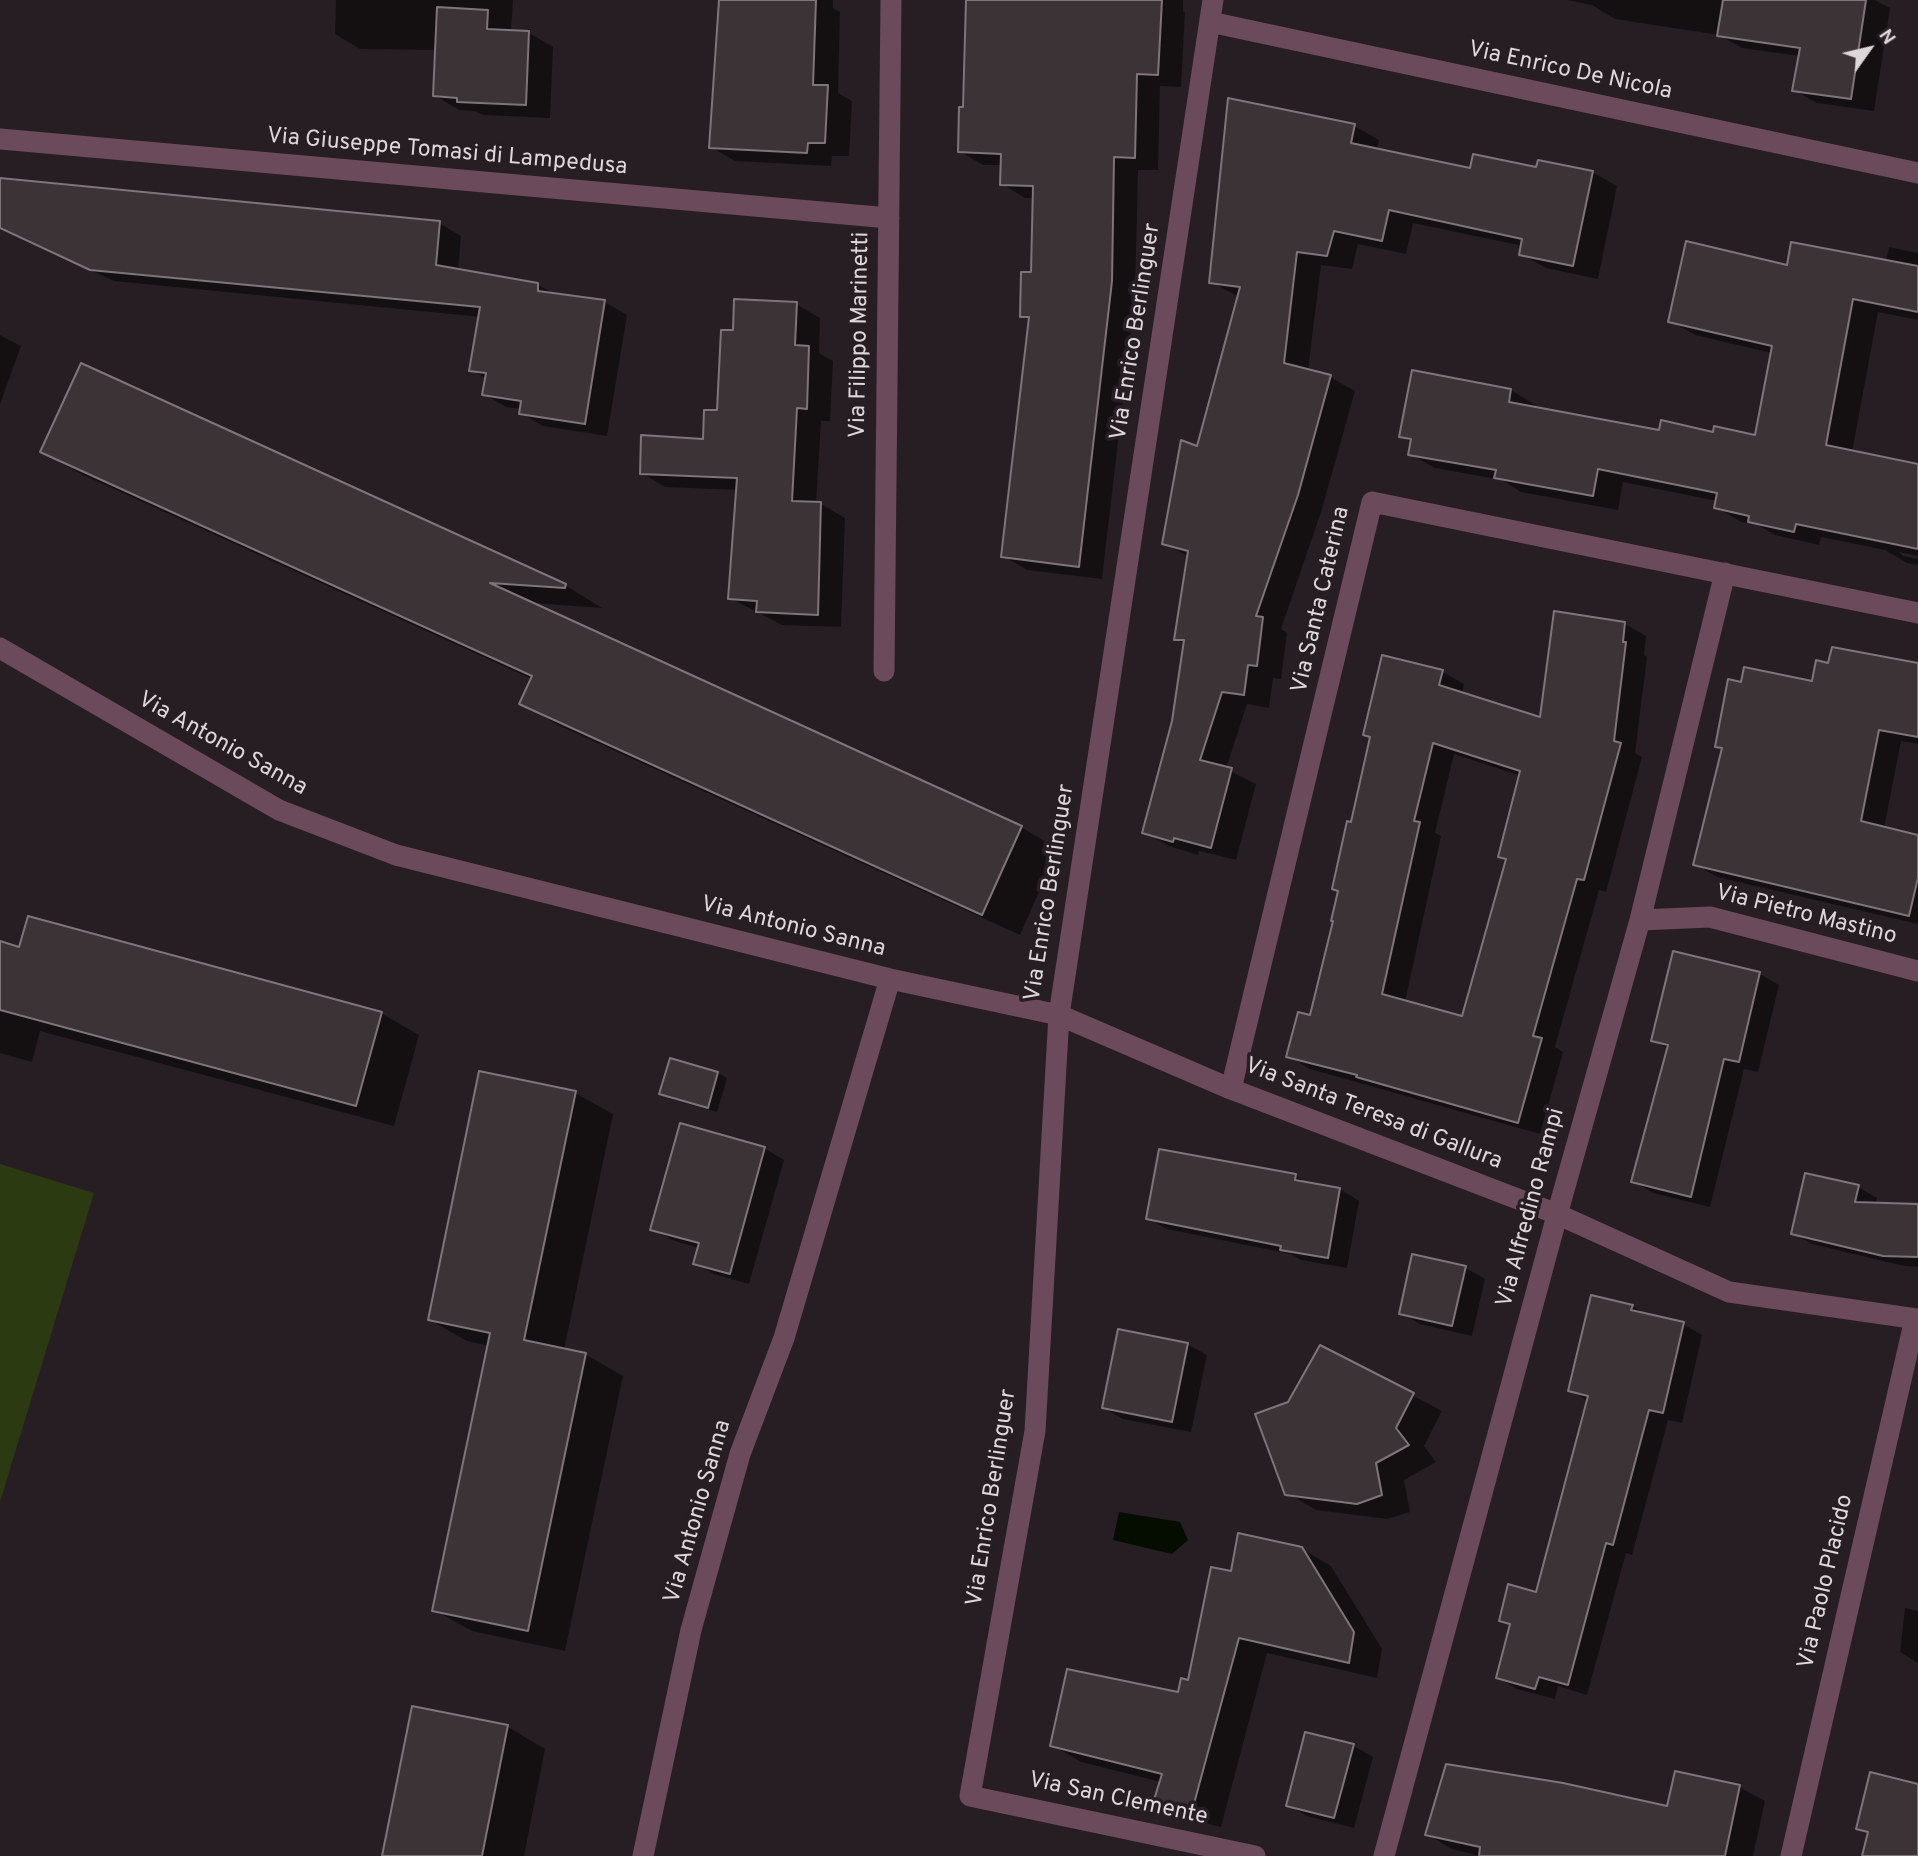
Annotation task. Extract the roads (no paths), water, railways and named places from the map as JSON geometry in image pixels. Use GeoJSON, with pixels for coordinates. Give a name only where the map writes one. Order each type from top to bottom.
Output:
{"type":"FeatureCollection","features":[{"type":"Feature","properties":{"kind":"street","name":"Via Filippo Marinetti"},"geometry":{"type":"LineString","coordinates":[[884,671],[891,0]]}},
{"type":"Feature","properties":{"kind":"street","name":"Via Enrico Berlinguer"},"geometry":{"type":"LineString","coordinates":[[970,1796],[1035,1431],[1059,1015],[1213,0]]}},
{"type":"Feature","properties":{"kind":"street","name":"Via Enrico De Nicola"},"geometry":{"type":"LineString","coordinates":[[1210,22],[1918,173]]}},
{"type":"Feature","properties":{"kind":"street","name":"Via Giuseppe Tomasi di Lampedusa"},"geometry":{"type":"LineString","coordinates":[[0,139],[889,218]]}},
{"type":"Feature","properties":{"kind":"street","name":"Via Santa Caterina"},"geometry":{"type":"LineString","coordinates":[[1231,1089],[1372,502],[1918,613]]}},
{"type":"Feature","properties":{"kind":"street","name":"Via Alfredino Rampi"},"geometry":{"type":"LineString","coordinates":[[1384,1856],[1557,1214],[1640,920],[1725,573]]}},
{"type":"Feature","properties":{"kind":"street","name":"Via Antonio Sanna"},"geometry":{"type":"LineString","coordinates":[[0,648],[279,810],[396,855],[890,979],[784,1338],[737,1466],[691,1630],[643,1856]]}},
{"type":"Feature","properties":{"kind":"street","name":"Via Pietro Mastino"},"geometry":{"type":"LineString","coordinates":[[1640,920],[1710,917],[1918,971]]}},
{"type":"Feature","properties":{"kind":"street","name":"Via Santa Teresa di Gallura"},"geometry":{"type":"LineString","coordinates":[[890,979],[1059,1015],[1231,1089],[1557,1214],[1729,1292],[1917,1319]]}},
{"type":"Feature","properties":{"kind":"street","name":"Via Paolo Placido"},"geometry":{"type":"LineString","coordinates":[[1791,1856],[1917,1319]]}},
{"type":"Feature","properties":{"kind":"street","name":"Via San Clemente"},"geometry":{"type":"LineString","coordinates":[[970,1796],[1255,1856]]}}]}
